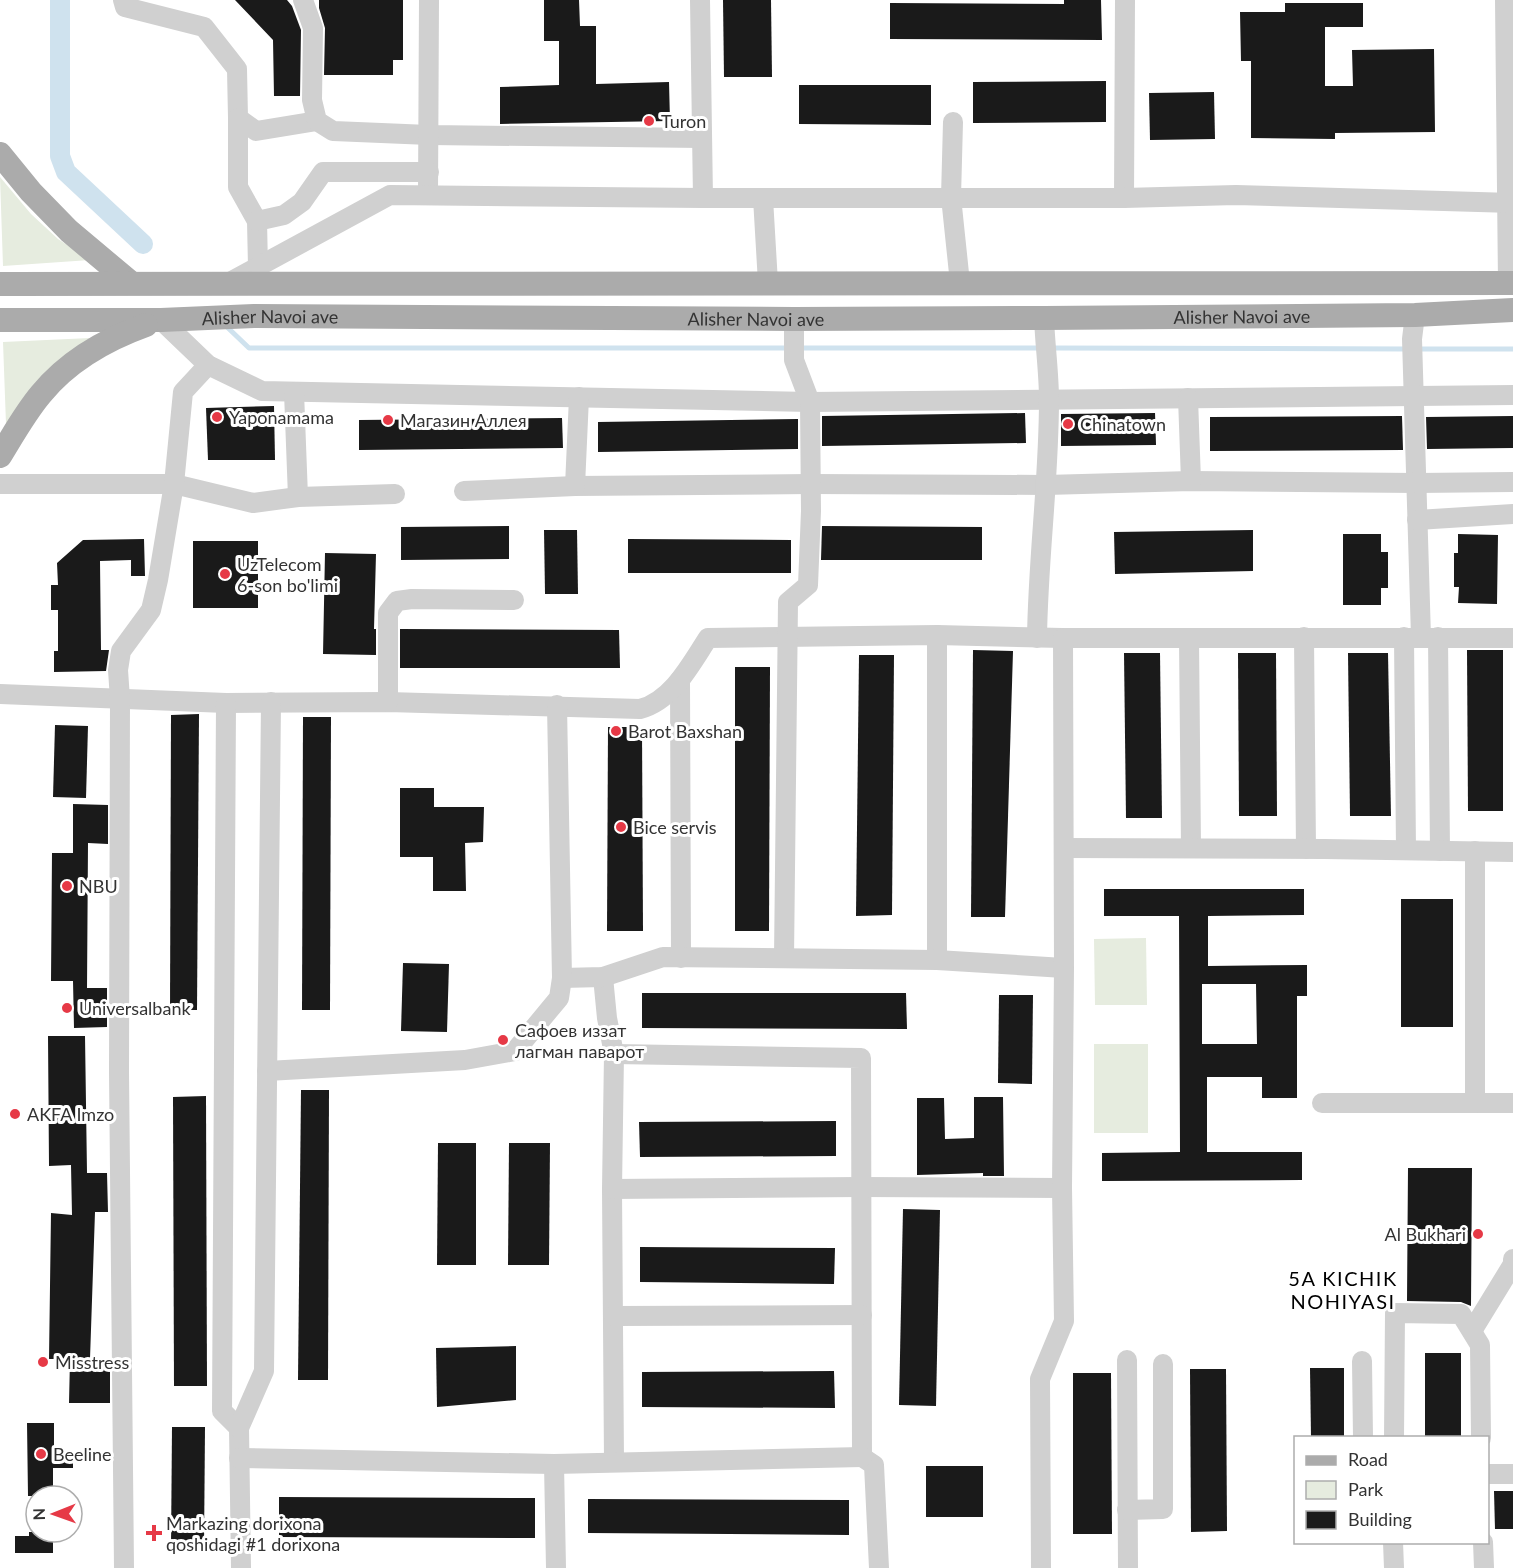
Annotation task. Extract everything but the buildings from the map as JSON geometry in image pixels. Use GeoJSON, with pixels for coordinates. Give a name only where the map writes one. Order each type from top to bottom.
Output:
{"type":"FeatureCollection","features":[{"type":"Feature","properties":{"kind":"main road"},"geometry":{"type":"LineString","coordinates":[[0,154],[31,192],[69,231],[131,283]]}},
{"type":"Feature","properties":{"kind":"main road","name":"Alisher Navoi ave"},"geometry":{"type":"LineString","coordinates":[[0,284],[1511,283]]}},
{"type":"Feature","properties":{"kind":"main road","name":"Alisher Navoi ave"},"geometry":{"type":"LineString","coordinates":[[0,320],[161,320],[254,316],[795,327],[1044,328],[1513,310]]}},
{"type":"Feature","properties":{"kind":"main road"},"geometry":{"type":"LineString","coordinates":[[0,456],[42,392],[61,374],[115,336],[161,320]]}},
{"type":"Feature","properties":{"kind":"street"},"geometry":{"type":"LineString","coordinates":[[123,0],[124,8],[204,27],[237,69],[238,187],[257,221],[258,267]]}},
{"type":"Feature","properties":{"kind":"street"},"geometry":{"type":"LineString","coordinates":[[303,0],[313,28],[312,100],[317,122]]}},
{"type":"Feature","properties":{"kind":"street"},"geometry":{"type":"LineString","coordinates":[[428,195],[429,0]]}},
{"type":"Feature","properties":{"kind":"street"},"geometry":{"type":"LineString","coordinates":[[700,0],[703,198]]}},
{"type":"Feature","properties":{"kind":"street"},"geometry":{"type":"LineString","coordinates":[[1124,198],[1125,0]]}},
{"type":"Feature","properties":{"kind":"street"},"geometry":{"type":"LineString","coordinates":[[1505,0],[1511,283]]}},
{"type":"Feature","properties":{"kind":"street"},"geometry":{"type":"LineString","coordinates":[[238,118],[256,131],[317,122],[333,131],[429,135],[702,138]]}},
{"type":"Feature","properties":{"kind":"street"},"geometry":{"type":"LineString","coordinates":[[953,122],[951,197],[960,283]]}},
{"type":"Feature","properties":{"kind":"street"},"geometry":{"type":"LineString","coordinates":[[257,221],[284,215],[302,202],[324,172],[429,172]]}},
{"type":"Feature","properties":{"kind":"street"},"geometry":{"type":"LineString","coordinates":[[228,283],[390,195],[1124,198],[1236,195],[1510,203]]}},
{"type":"Feature","properties":{"kind":"street"},"geometry":{"type":"LineString","coordinates":[[763,198],[768,283]]}},
{"type":"Feature","properties":{"kind":"street"},"geometry":{"type":"LineString","coordinates":[[1415,315],[1412,339],[1421,637],[1440,850]]}},
{"type":"Feature","properties":{"kind":"street"},"geometry":{"type":"LineString","coordinates":[[161,320],[208,365],[262,392],[810,402],[1513,395]]}},
{"type":"Feature","properties":{"kind":"street"},"geometry":{"type":"LineString","coordinates":[[784,958],[788,603],[808,585],[811,484],[810,402],[795,360],[795,327]]}},
{"type":"Feature","properties":{"kind":"street"},"geometry":{"type":"LineString","coordinates":[[1037,638],[1049,399],[1044,328]]}},
{"type":"Feature","properties":{"kind":"street"},"geometry":{"type":"LineString","coordinates":[[124,1568],[119,1072],[120,699],[118,670],[121,651],[151,610],[174,484],[183,392],[208,365]]}},
{"type":"Feature","properties":{"kind":"street"},"geometry":{"type":"LineString","coordinates":[[294,392],[298,497]]}},
{"type":"Feature","properties":{"kind":"street"},"geometry":{"type":"LineString","coordinates":[[575,486],[579,397]]}},
{"type":"Feature","properties":{"kind":"street"},"geometry":{"type":"LineString","coordinates":[[1188,398],[1191,481]]}},
{"type":"Feature","properties":{"kind":"street"},"geometry":{"type":"LineString","coordinates":[[464,491],[575,486],[1046,485],[1191,481],[1513,482]]}},
{"type":"Feature","properties":{"kind":"street"},"geometry":{"type":"LineString","coordinates":[[0,484],[174,484],[253,503],[298,497],[395,494]]}},
{"type":"Feature","properties":{"kind":"street"},"geometry":{"type":"LineString","coordinates":[[1417,520],[1513,514]]}},
{"type":"Feature","properties":{"kind":"street"},"geometry":{"type":"LineString","coordinates":[[388,702],[388,613],[398,601],[412,599],[514,600]]}},
{"type":"Feature","properties":{"kind":"street"},"geometry":{"type":"LineString","coordinates":[[937,635],[937,960]]}},
{"type":"Feature","properties":{"kind":"street"},"geometry":{"type":"LineString","coordinates":[[0,694],[226,703],[388,702],[640,709],[650,706],[680,680],[708,638],[937,635],[1037,638],[1513,638]]}},
{"type":"Feature","properties":{"kind":"street"},"geometry":{"type":"LineString","coordinates":[[1304,637],[1306,849]]}},
{"type":"Feature","properties":{"kind":"street"},"geometry":{"type":"LineString","coordinates":[[1406,850],[1421,637]]}},
{"type":"Feature","properties":{"kind":"street"},"geometry":{"type":"LineString","coordinates":[[1041,1568],[1040,1379],[1064,1322],[1062,1188],[1063,638]]}},
{"type":"Feature","properties":{"kind":"street"},"geometry":{"type":"LineString","coordinates":[[1189,638],[1191,848]]}},
{"type":"Feature","properties":{"kind":"street"},"geometry":{"type":"LineString","coordinates":[[680,680],[681,958]]}},
{"type":"Feature","properties":{"kind":"street"},"geometry":{"type":"LineString","coordinates":[[241,1568],[239,1428],[264,1371],[271,702]]}},
{"type":"Feature","properties":{"kind":"street"},"geometry":{"type":"LineString","coordinates":[[226,703],[222,1411],[239,1428]]}},
{"type":"Feature","properties":{"kind":"street"},"geometry":{"type":"LineString","coordinates":[[267,1071],[465,1060],[515,1051],[559,999],[562,978],[557,705]]}},
{"type":"Feature","properties":{"kind":"street"},"geometry":{"type":"LineString","coordinates":[[1064,848],[1513,852]]}},
{"type":"Feature","properties":{"kind":"street"},"geometry":{"type":"LineString","coordinates":[[1475,851],[1475,1103]]}},
{"type":"Feature","properties":{"kind":"street"},"geometry":{"type":"LineString","coordinates":[[562,978],[603,977],[663,957],[937,960],[1064,968]]}},
{"type":"Feature","properties":{"kind":"street"},"geometry":{"type":"LineString","coordinates":[[603,977],[607,1018],[614,1054],[612,1189],[614,1462]]}},
{"type":"Feature","properties":{"kind":"street"},"geometry":{"type":"LineString","coordinates":[[614,1054],[861,1058],[862,1457]]}},
{"type":"Feature","properties":{"kind":"street"},"geometry":{"type":"LineString","coordinates":[[1322,1104],[1513,1103]]}},
{"type":"Feature","properties":{"kind":"street"},"geometry":{"type":"LineString","coordinates":[[612,1189],[861,1186],[1062,1188]]}},
{"type":"Feature","properties":{"kind":"street"},"geometry":{"type":"LineString","coordinates":[[1472,1331],[1513,1264],[1513,1259]]}},
{"type":"Feature","properties":{"kind":"street"},"geometry":{"type":"LineString","coordinates":[[1394,1436],[1395,1313],[1461,1314],[1480,1345],[1481,1436]]}},
{"type":"Feature","properties":{"kind":"street"},"geometry":{"type":"LineString","coordinates":[[614,1316],[862,1315]]}},
{"type":"Feature","properties":{"kind":"street"},"geometry":{"type":"LineString","coordinates":[[1127,1360],[1128,1568]]}},
{"type":"Feature","properties":{"kind":"street"},"geometry":{"type":"LineString","coordinates":[[1362,1361],[1363,1436]]}},
{"type":"Feature","properties":{"kind":"street"},"geometry":{"type":"LineString","coordinates":[[1128,1510],[1163,1509],[1164,1364]]}},
{"type":"Feature","properties":{"kind":"street"},"geometry":{"type":"LineString","coordinates":[[239,1458],[554,1464],[862,1457],[874,1465],[879,1568]]}},
{"type":"Feature","properties":{"kind":"street"},"geometry":{"type":"LineString","coordinates":[[554,1464],[556,1568]]}},
{"type":"Feature","properties":{"kind":"street"},"geometry":{"type":"LineString","coordinates":[[1489,1474],[1513,1474]]}},
{"type":"Feature","properties":{"kind":"street"},"geometry":{"type":"LineString","coordinates":[[1394,1544],[1394,1568]]}},
{"type":"Feature","properties":{"kind":"street"},"geometry":{"type":"LineString","coordinates":[[1483,1544],[1484,1568]]}},
{"type":"Feature","properties":{"kind":"green space"},"geometry":{"type":"Polygon","coordinates":[[[0,177],[31,214],[58,239],[90,260],[3,266],[0,177]]]}},
{"type":"Feature","properties":{"kind":"green space"},"geometry":{"type":"Polygon","coordinates":[[[90,338],[6,424],[3,342],[90,338]]]}},
{"type":"Feature","properties":{"kind":"green space"},"geometry":{"type":"Polygon","coordinates":[[[1146,938],[1147,1005],[1095,1005],[1094,939],[1146,938]]]}},
{"type":"Feature","properties":{"kind":"green space"},"geometry":{"type":"Polygon","coordinates":[[[1094,1044],[1148,1044],[1148,1133],[1094,1133],[1094,1044]]]}},
{"type":"Feature","properties":{"kind":"waterway"},"geometry":{"type":"LineString","coordinates":[[60,0],[60,156],[66,172],[143,244]]}},
{"type":"Feature","properties":{"kind":"waterway"},"geometry":{"type":"LineString","coordinates":[[226,326],[249,348],[789,348]]}},
{"type":"Feature","properties":{"kind":"waterway"},"geometry":{"type":"LineString","coordinates":[[799,348],[1041,348]]}},
{"type":"Feature","properties":{"kind":"waterway"},"geometry":{"type":"LineString","coordinates":[[1051,348],[1407,349]]}},
{"type":"Feature","properties":{"kind":"waterway"},"geometry":{"type":"LineString","coordinates":[[1417,349],[1513,349]]}},
{"type":"Feature","properties":{"kind":"place","name":"Turon"},"geometry":{"type":"Point","coordinates":[649,121]}},
{"type":"Feature","properties":{"kind":"place","name":"Yaponamama"},"geometry":{"type":"Point","coordinates":[217,417]}},
{"type":"Feature","properties":{"kind":"place","name":"Магазин Аллея"},"geometry":{"type":"Point","coordinates":[388,420]}},
{"type":"Feature","properties":{"kind":"place","name":"Chinatown"},"geometry":{"type":"Point","coordinates":[1068,424]}},
{"type":"Feature","properties":{"kind":"place","name":"UzTelecom 6-son bo'limi"},"geometry":{"type":"Point","coordinates":[225,574]}},
{"type":"Feature","properties":{"kind":"place","name":"Barot Baxshan"},"geometry":{"type":"Point","coordinates":[616,731]}},
{"type":"Feature","properties":{"kind":"place","name":"Bice servis"},"geometry":{"type":"Point","coordinates":[621,827]}},
{"type":"Feature","properties":{"kind":"place","name":"NBU"},"geometry":{"type":"Point","coordinates":[67,886]}},
{"type":"Feature","properties":{"kind":"place","name":"Universalbank"},"geometry":{"type":"Point","coordinates":[67,1008]}},
{"type":"Feature","properties":{"kind":"place","name":"Сафоев иззат лагман паварот"},"geometry":{"type":"Point","coordinates":[503,1040]}},
{"type":"Feature","properties":{"kind":"place","name":"AKFA Imzo"},"geometry":{"type":"Point","coordinates":[15,1114]}},
{"type":"Feature","properties":{"kind":"place","name":"Al Bukhari"},"geometry":{"type":"Point","coordinates":[1478,1234]}},
{"type":"Feature","properties":{"kind":"place","name":"Misstress"},"geometry":{"type":"Point","coordinates":[43,1362]}},
{"type":"Feature","properties":{"kind":"place","name":"Beeline"},"geometry":{"type":"Point","coordinates":[41,1454]}},
{"type":"Feature","properties":{"kind":"place","name":"Markazing dorixona qoshidagi #1 dorixona"},"geometry":{"type":"Point","coordinates":[154,1533]}},
{"type":"Feature","properties":{"kind":"district","name":"5A KICHIK NOHIYASI"},"geometry":{"type":"Point","coordinates":[1343,1290]}}]}
